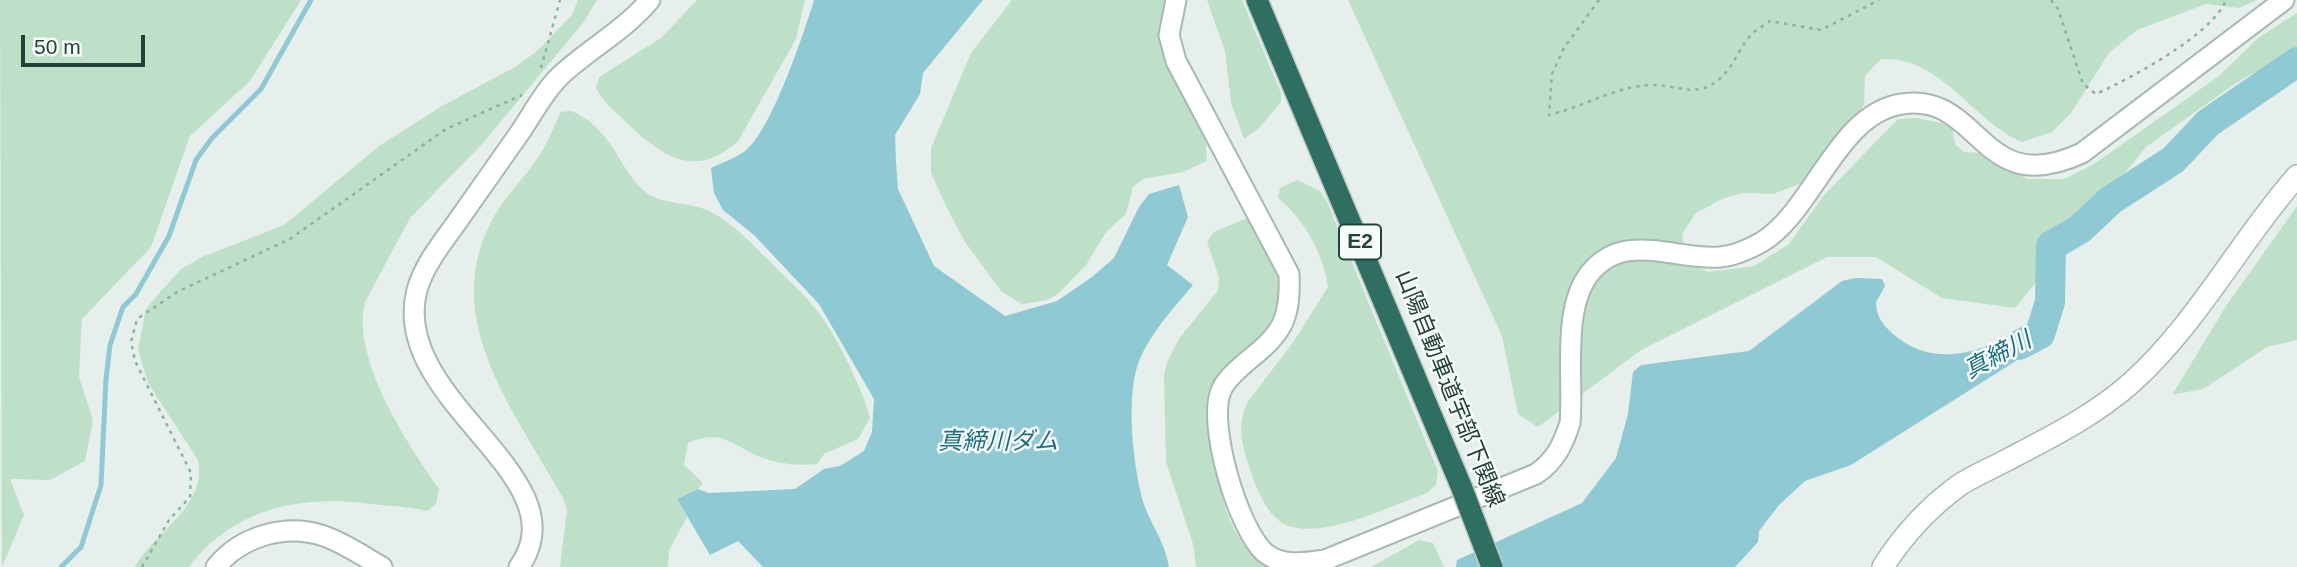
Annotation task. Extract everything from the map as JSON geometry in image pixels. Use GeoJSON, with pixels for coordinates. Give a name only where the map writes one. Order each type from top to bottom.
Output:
{"type":"FeatureCollection","features":[{"type":"Feature","properties":{"kind":"highway","name":"山陽自動車道宇部下関線"},"geometry":{"type":"LineString","coordinates":[[1257,0],[1461,486],[1492,567]]}},
{"type":"Feature","properties":{"kind":"street"},"geometry":{"type":"LineString","coordinates":[[519,567],[529,547],[532,531],[529,499],[439,384],[423,356],[416,340],[414,324],[417,290],[434,254],[559,77],[650,0]]}},
{"type":"Feature","properties":{"kind":"street"},"geometry":{"type":"LineString","coordinates":[[1176,0],[1169,35],[1176,61],[1289,274],[1289,311],[1279,334],[1233,373],[1220,392],[1217,419],[1232,494],[1246,528],[1265,553],[1295,565],[1325,560],[1536,474],[1546,467],[1564,442],[1570,424],[1574,306],[1589,274],[1609,258],[1620,252],[1650,248],[1722,257],[1756,245],[1778,230],[1854,132],[1876,114],[1903,104],[1941,109],[2006,159],[2022,166],[2052,166],[2082,153],[2284,0]]}},
{"type":"Feature","properties":{"kind":"street"},"geometry":{"type":"LineString","coordinates":[[1883,567],[1901,539],[1921,516],[1960,485],[2063,430],[2105,404],[2156,360],[2267,210],[2297,176]]}},
{"type":"Feature","properties":{"kind":"street"},"geometry":{"type":"LineString","coordinates":[[216,567],[250,540],[280,532],[298,531],[325,536],[382,567]]}},
{"type":"Feature","properties":{"kind":"path"},"geometry":{"type":"LineString","coordinates":[[538,73],[560,0]]}},
{"type":"Feature","properties":{"kind":"path"},"geometry":{"type":"LineString","coordinates":[[1599,0],[1563,48],[1552,74],[1549,115],[1575,109],[1631,87],[1654,85],[1694,92],[1717,81],[1739,56],[1751,34],[1770,21],[1821,30],[1879,0]]}},
{"type":"Feature","properties":{"kind":"path"},"geometry":{"type":"LineString","coordinates":[[2051,0],[2058,9],[2083,84],[2096,94],[2128,79],[2174,50],[2221,14],[2226,0]]}},
{"type":"Feature","properties":{"kind":"path"},"geometry":{"type":"LineString","coordinates":[[142,567],[169,520],[190,497],[191,473],[135,360],[131,342],[137,319],[177,292],[290,239],[446,129],[528,92]]}},
{"type":"Feature","properties":{"kind":"green space"},"geometry":{"type":"Polygon","coordinates":[[[0,0],[301,0],[250,81],[190,136],[151,247],[82,319],[79,377],[93,420],[85,461],[50,480],[10,479],[24,515],[2,567],[0,0]]]}},
{"type":"Feature","properties":{"kind":"green space"},"geometry":{"type":"Polygon","coordinates":[[[578,0],[597,0],[583,23],[483,143],[410,218],[365,302],[363,325],[366,349],[374,374],[398,425],[439,489],[436,504],[427,511],[338,501],[290,505],[245,520],[225,532],[189,567],[135,567],[187,505],[199,477],[198,460],[148,383],[138,350],[146,309],[181,269],[202,257],[284,225],[379,146],[442,106],[515,67],[537,51],[572,15],[578,0]]]}},
{"type":"Feature","properties":{"kind":"green space"},"geometry":{"type":"Polygon","coordinates":[[[697,0],[805,0],[796,39],[738,141],[723,153],[695,161],[681,160],[655,147],[611,108],[596,88],[599,77],[661,38],[697,0]]]}},
{"type":"Feature","properties":{"kind":"green space"},"geometry":{"type":"Polygon","coordinates":[[[1012,0],[1165,0],[1161,19],[1166,53],[1204,133],[1207,161],[1183,172],[1143,179],[1133,187],[1126,214],[1107,231],[1086,265],[1058,294],[1047,300],[1022,304],[1001,291],[965,242],[931,173],[931,148],[971,53],[1012,0]]]}},
{"type":"Feature","properties":{"kind":"green space"},"geometry":{"type":"Polygon","coordinates":[[[1207,0],[1242,0],[1281,93],[1281,102],[1259,128],[1244,139],[1231,103],[1225,51],[1207,0]]]}},
{"type":"Feature","properties":{"kind":"green space"},"geometry":{"type":"Polygon","coordinates":[[[1348,0],[2257,0],[2239,8],[2206,4],[2137,30],[2109,53],[2071,113],[2052,132],[2022,142],[1987,119],[1939,78],[1902,61],[1881,59],[1865,76],[1864,105],[1810,180],[1773,194],[1742,193],[1724,198],[1696,213],[1682,234],[1687,262],[1708,272],[1754,266],[1789,244],[1824,195],[1898,119],[1916,118],[1952,125],[1955,144],[1964,152],[1984,153],[2027,179],[2064,179],[2094,164],[2219,76],[2258,38],[2297,13],[2297,49],[2236,83],[2146,147],[2015,308],[1942,298],[1876,257],[1827,257],[1641,350],[1538,427],[1518,414],[1502,336],[1348,0]]]}},
{"type":"Feature","properties":{"kind":"green space"},"geometry":{"type":"Polygon","coordinates":[[[572,111],[586,119],[606,138],[643,190],[659,199],[695,206],[720,217],[745,237],[796,287],[823,318],[839,345],[870,418],[858,439],[824,454],[817,464],[798,465],[772,461],[721,438],[711,437],[688,443],[684,465],[703,483],[698,489],[677,499],[687,517],[669,550],[668,567],[560,567],[567,510],[563,498],[504,396],[488,360],[477,324],[474,286],[480,249],[498,210],[541,154],[561,112],[572,111]]]}},
{"type":"Feature","properties":{"kind":"green space"},"geometry":{"type":"Polygon","coordinates":[[[1297,180],[1320,191],[1327,202],[1438,471],[1436,485],[1427,493],[1351,521],[1309,529],[1291,527],[1277,519],[1268,509],[1251,472],[1241,429],[1247,403],[1294,341],[1328,287],[1322,262],[1311,238],[1278,198],[1280,188],[1297,180]]]}},
{"type":"Feature","properties":{"kind":"green space"},"geometry":{"type":"Polygon","coordinates":[[[2297,206],[2297,340],[2267,347],[2203,389],[2172,395],[2226,306],[2297,206]]]}},
{"type":"Feature","properties":{"kind":"green space"},"geometry":{"type":"Polygon","coordinates":[[[1247,218],[1258,230],[1270,255],[1279,294],[1275,310],[1259,338],[1219,380],[1218,455],[1220,481],[1233,528],[1247,549],[1265,567],[1196,567],[1193,544],[1166,462],[1164,376],[1167,362],[1179,339],[1218,290],[1219,277],[1207,242],[1214,232],[1247,218]]]}},
{"type":"Feature","properties":{"kind":"green space"},"geometry":{"type":"Polygon","coordinates":[[[1419,540],[1433,543],[1444,567],[1371,567],[1419,540]]]}},
{"type":"Feature","properties":{"kind":"water","name":"真締川ダム"},"geometry":{"type":"Polygon","coordinates":[[[814,0],[983,0],[923,73],[920,94],[895,135],[896,161],[898,189],[934,266],[1005,316],[1057,301],[1092,277],[1114,258],[1139,207],[1149,194],[1179,185],[1188,217],[1167,265],[1193,285],[1148,342],[1138,364],[1132,394],[1134,449],[1142,498],[1164,548],[1169,567],[763,567],[738,541],[710,555],[677,499],[698,489],[708,493],[795,489],[824,469],[840,466],[864,451],[872,432],[874,399],[819,304],[754,235],[723,210],[714,193],[711,168],[745,151],[765,124],[786,81],[814,0]]]}},
{"type":"Feature","properties":{"kind":"water"},"geometry":{"type":"Polygon","coordinates":[[[1856,278],[1882,279],[1885,286],[1876,302],[1881,320],[1893,334],[1910,346],[1929,353],[1967,352],[1986,346],[2022,328],[2038,316],[2051,320],[2049,340],[1851,465],[1805,481],[1779,505],[1759,531],[1758,542],[1735,567],[1456,567],[1457,560],[1582,503],[1616,458],[1628,414],[1633,372],[1641,365],[1749,351],[1842,281],[1856,278]]]}},
{"type":"Feature","properties":{"kind":"waterway"},"geometry":{"type":"LineString","coordinates":[[61,567],[81,547],[101,485],[110,345],[123,307],[136,294],[169,236],[196,160],[212,138],[261,89],[311,0]]}},
{"type":"Feature","properties":{"kind":"waterway","name":"真締川"},"geometry":{"type":"LineString","coordinates":[[2019,345],[2040,334],[2050,302],[2051,246],[2080,229],[2111,200],[2173,160],[2208,123],[2297,62]]}}]}
